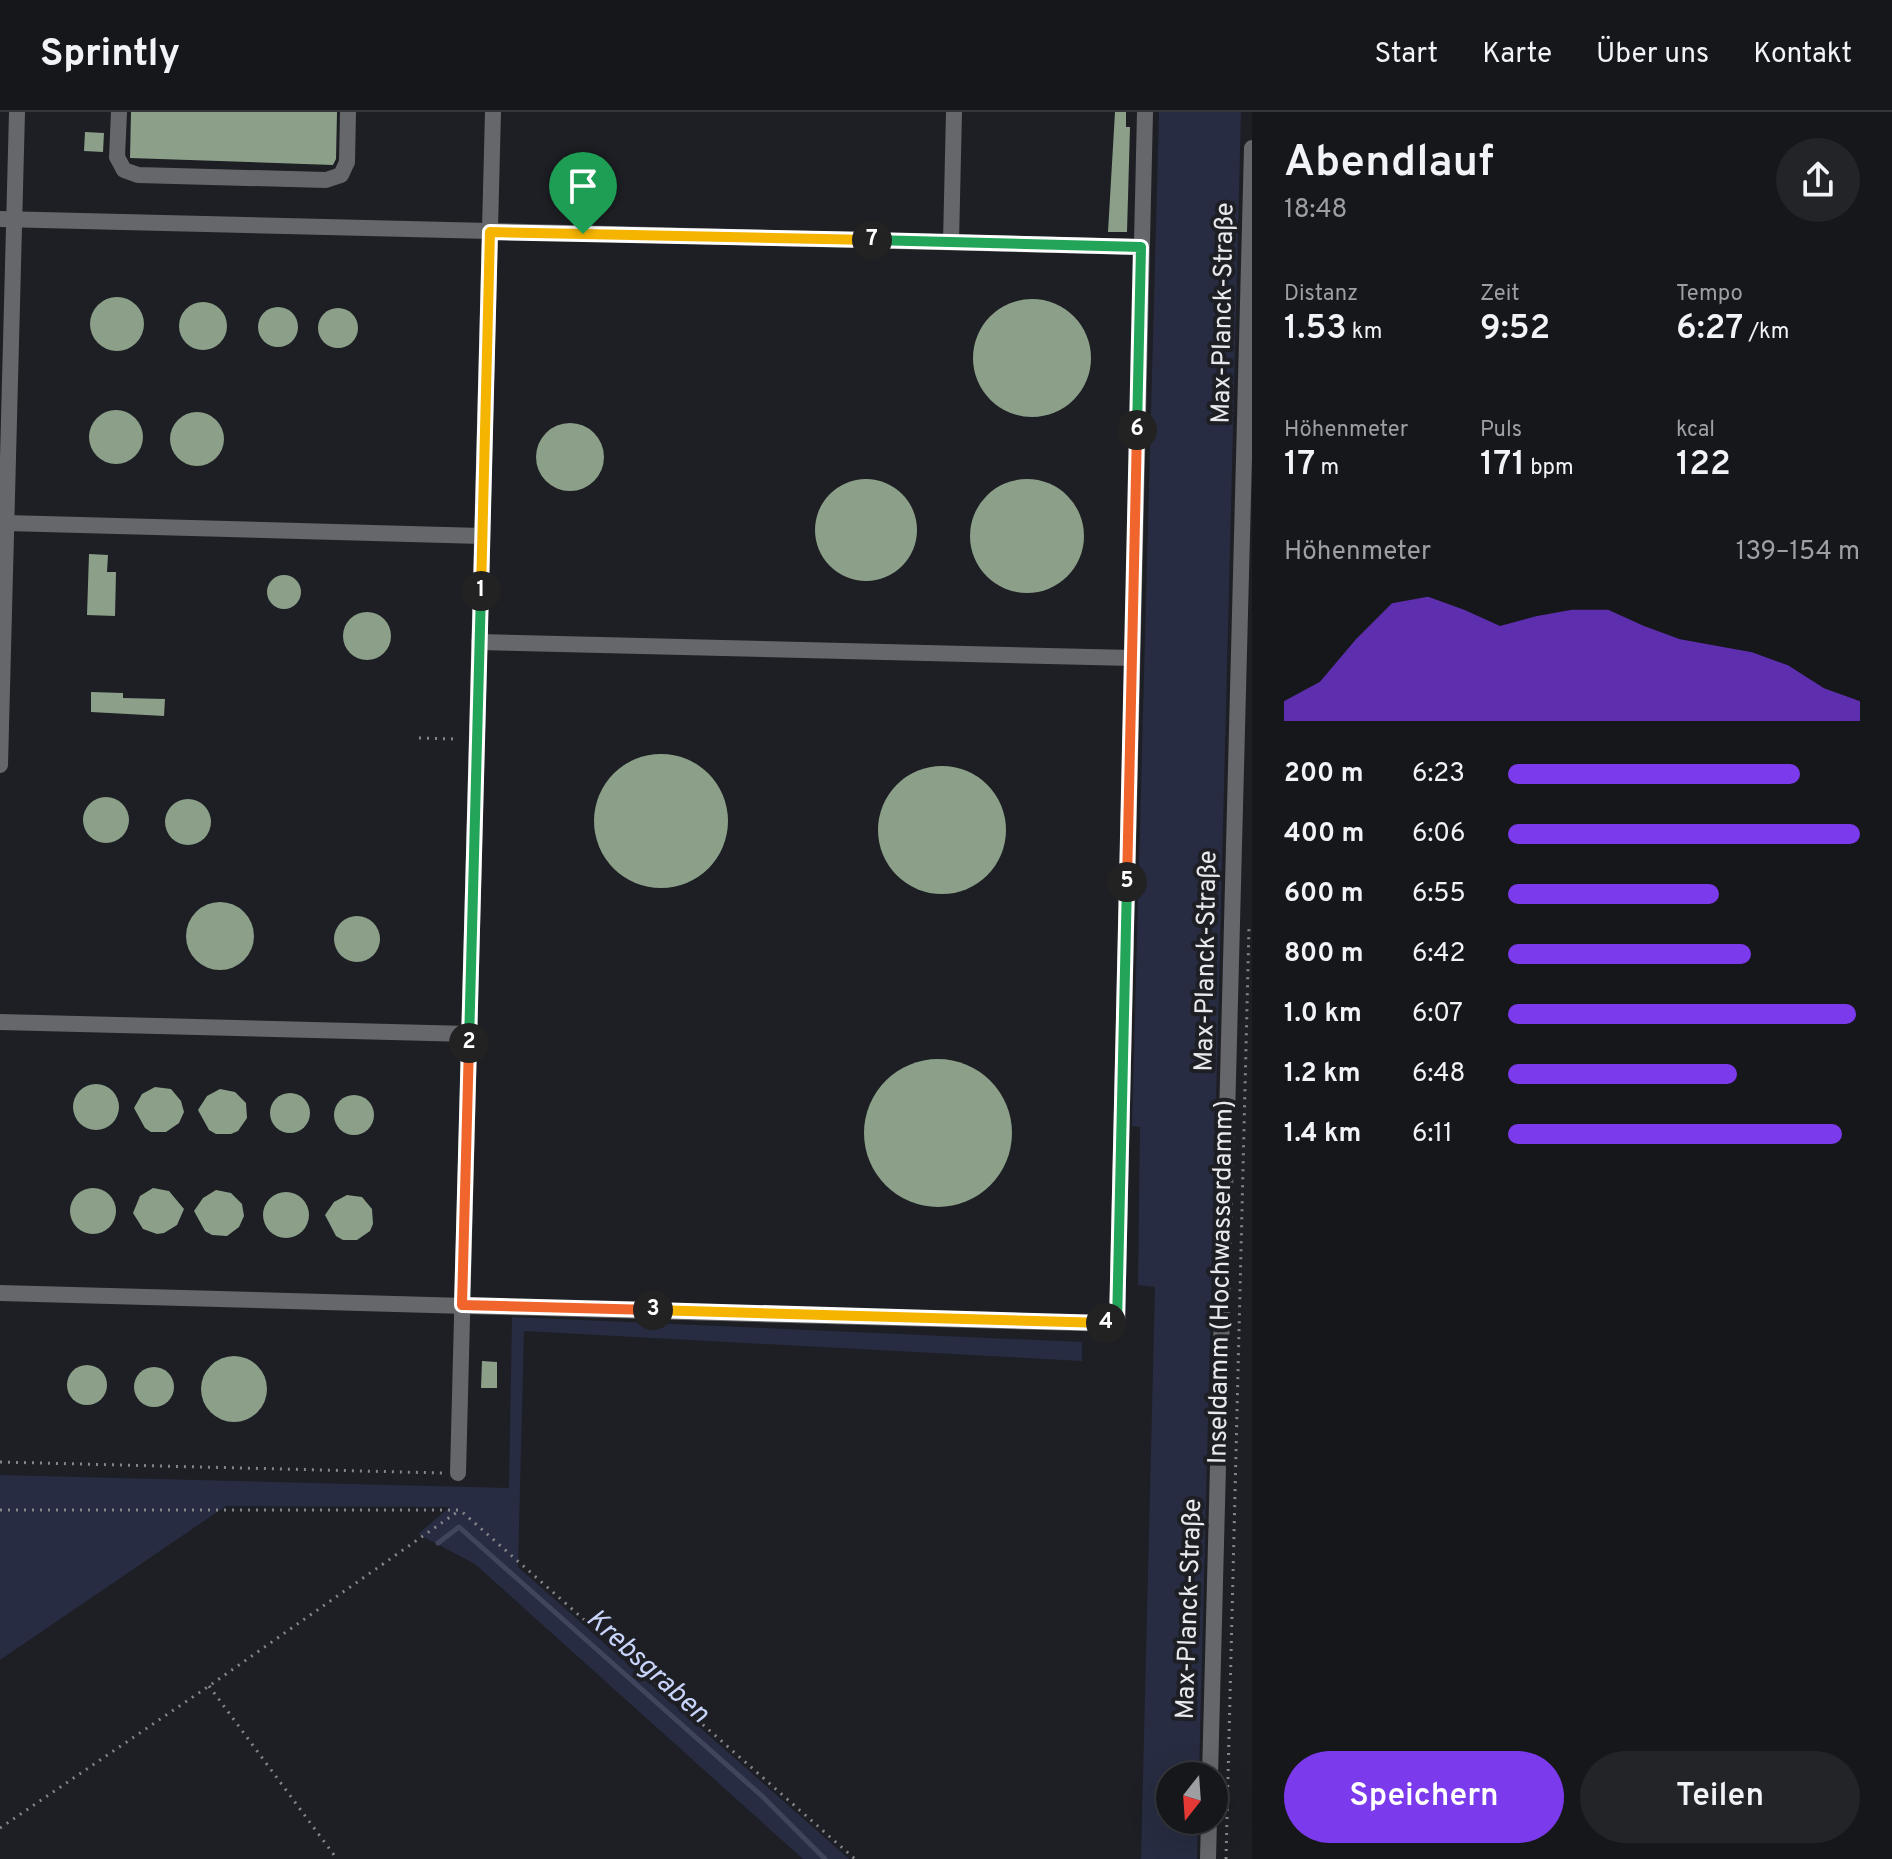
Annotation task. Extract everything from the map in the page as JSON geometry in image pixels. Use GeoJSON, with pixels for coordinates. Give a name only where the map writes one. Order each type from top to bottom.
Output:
{"type":"FeatureCollection","features":[{"type":"Feature","properties":{"kind":"street"},"geometry":{"type":"LineString","coordinates":[[0,765],[6,523],[7,219],[17,112]]}},
{"type":"Feature","properties":{"kind":"street"},"geometry":{"type":"LineString","coordinates":[[119,112],[117,157],[124,170],[138,175],[326,180],[341,175],[347,162],[348,112]]}},
{"type":"Feature","properties":{"kind":"street"},"geometry":{"type":"LineString","coordinates":[[458,1473],[493,112]]}},
{"type":"Feature","properties":{"kind":"street"},"geometry":{"type":"LineString","coordinates":[[951,242],[954,112]]}},
{"type":"Feature","properties":{"kind":"street"},"geometry":{"type":"LineString","coordinates":[[0,1293],[1117,1324],[1145,112]]}},
{"type":"Feature","properties":{"kind":"street","name":"Max-Planck-Straße"},"geometry":{"type":"LineString","coordinates":[[1210,1762],[1252,148]]}},
{"type":"Feature","properties":{"kind":"street"},"geometry":{"type":"LineString","coordinates":[[7,219],[1141,247]]}},
{"type":"Feature","properties":{"kind":"street"},"geometry":{"type":"LineString","coordinates":[[6,523],[482,536]]}},
{"type":"Feature","properties":{"kind":"street"},"geometry":{"type":"LineString","coordinates":[[479,642],[1132,658]]}},
{"type":"Feature","properties":{"kind":"street"},"geometry":{"type":"LineString","coordinates":[[0,1022],[469,1034]]}},
{"type":"Feature","properties":{"kind":"street"},"geometry":{"type":"LineString","coordinates":[[1208,1859],[1209,1834]]}},
{"type":"Feature","properties":{"kind":"path"},"geometry":{"type":"LineString","coordinates":[[419,738],[457,739]]}},
{"type":"Feature","properties":{"kind":"path","name":"Inseldamm (Hochwasserdamm)"},"geometry":{"type":"LineString","coordinates":[[1226,1859],[1249,913]]}},
{"type":"Feature","properties":{"kind":"path"},"geometry":{"type":"LineString","coordinates":[[0,1462],[458,1473]]}},
{"type":"Feature","properties":{"kind":"path"},"geometry":{"type":"LineString","coordinates":[[0,1510],[460,1510],[855,1859]]}},
{"type":"Feature","properties":{"kind":"path"},"geometry":{"type":"LineString","coordinates":[[0,1828],[460,1510]]}},
{"type":"Feature","properties":{"kind":"path"},"geometry":{"type":"LineString","coordinates":[[209,1686],[337,1859]]}},
{"type":"Feature","properties":{"kind":"shaded area"},"geometry":{"type":"Polygon","coordinates":[[[1159,112],[1241,112],[1199,1762],[1156,1762],[1156,1834],[1198,1834],[1197,1859],[1141,1859],[1155,1287],[1138,1285],[1140,1127],[1132,1126],[1159,112]]]}},
{"type":"Feature","properties":{"kind":"shaded area"},"geometry":{"type":"Polygon","coordinates":[[[512,1317],[1082,1342],[1082,1361],[524,1331],[518,1567],[849,1859],[803,1859],[475,1564],[418,1534],[450,1507],[226,1506],[0,1660],[0,1475],[509,1488],[512,1317]]]}},
{"type":"Feature","properties":{"kind":"building"},"geometry":{"type":"Polygon","coordinates":[[[131,112],[337,112],[336,159],[333,165],[130,158],[131,112]]]}},
{"type":"Feature","properties":{"kind":"building"},"geometry":{"type":"Polygon","coordinates":[[[1115,112],[1126,112],[1126,127],[1130,127],[1127,232],[1108,232],[1115,112]]]}},
{"type":"Feature","properties":{"kind":"building"},"geometry":{"type":"Polygon","coordinates":[[[85,132],[104,133],[103,152],[84,151],[85,132]]]}},
{"type":"Feature","properties":{"kind":"building"},"geometry":{"type":"Polygon","coordinates":[[[117,297],[136,305],[144,324],[136,343],[117,351],[98,343],[90,324],[98,305],[117,297]]]}},
{"type":"Feature","properties":{"kind":"building"},"geometry":{"type":"Polygon","coordinates":[[[1032,299],[1065,309],[1081,325],[1091,358],[1081,391],[1065,407],[1032,417],[999,407],[983,391],[973,358],[983,325],[999,309],[1032,299]]]}},
{"type":"Feature","properties":{"kind":"building"},"geometry":{"type":"Polygon","coordinates":[[[203,302],[220,309],[227,326],[220,343],[203,350],[186,343],[179,326],[186,309],[203,302]]]}},
{"type":"Feature","properties":{"kind":"building"},"geometry":{"type":"Polygon","coordinates":[[[278,307],[292,313],[298,327],[292,341],[278,347],[264,341],[258,327],[264,313],[278,307]]]}},
{"type":"Feature","properties":{"kind":"building"},"geometry":{"type":"Polygon","coordinates":[[[338,308],[352,314],[358,328],[352,342],[338,348],[324,342],[318,328],[324,314],[338,308]]]}},
{"type":"Feature","properties":{"kind":"building"},"geometry":{"type":"Polygon","coordinates":[[[116,410],[135,418],[143,437],[135,456],[116,464],[97,456],[89,437],[97,418],[116,410]]]}},
{"type":"Feature","properties":{"kind":"building"},"geometry":{"type":"Polygon","coordinates":[[[197,412],[216,420],[224,439],[216,458],[197,466],[178,458],[170,439],[178,420],[197,412]]]}},
{"type":"Feature","properties":{"kind":"building"},"geometry":{"type":"Polygon","coordinates":[[[570,423],[594,433],[604,457],[594,481],[570,491],[546,481],[536,457],[546,433],[570,423]]]}},
{"type":"Feature","properties":{"kind":"building"},"geometry":{"type":"Polygon","coordinates":[[[866,479],[885,483],[902,494],[913,511],[917,530],[913,549],[902,566],[885,577],[866,581],[847,577],[830,566],[819,549],[815,530],[819,511],[830,494],[847,483],[866,479]]]}},
{"type":"Feature","properties":{"kind":"building"},"geometry":{"type":"Polygon","coordinates":[[[1027,479],[1049,483],[1068,495],[1080,514],[1084,536],[1080,558],[1068,577],[1049,589],[1027,593],[1005,589],[986,577],[974,558],[970,536],[974,514],[986,495],[1005,483],[1027,479]]]}},
{"type":"Feature","properties":{"kind":"building"},"geometry":{"type":"Polygon","coordinates":[[[89,554],[108,555],[107,572],[116,572],[115,616],[87,615],[89,554]]]}},
{"type":"Feature","properties":{"kind":"building"},"geometry":{"type":"Polygon","coordinates":[[[284,575],[296,580],[301,592],[296,604],[284,609],[272,604],[267,592],[272,580],[284,575]]]}},
{"type":"Feature","properties":{"kind":"building"},"geometry":{"type":"Polygon","coordinates":[[[367,612],[384,619],[391,636],[384,653],[367,660],[350,653],[343,636],[350,619],[367,612]]]}},
{"type":"Feature","properties":{"kind":"building"},"geometry":{"type":"Polygon","coordinates":[[[91,692],[123,693],[123,698],[165,699],[164,716],[91,712],[91,692]]]}},
{"type":"Feature","properties":{"kind":"building"},"geometry":{"type":"Polygon","coordinates":[[[661,754],[687,759],[708,774],[723,795],[728,821],[723,847],[708,868],[687,883],[661,888],[635,883],[614,868],[599,847],[594,821],[599,795],[614,774],[635,759],[661,754]]]}},
{"type":"Feature","properties":{"kind":"building"},"geometry":{"type":"Polygon","coordinates":[[[942,766],[967,771],[987,785],[1001,805],[1006,830],[1001,855],[987,875],[967,889],[942,894],[917,889],[897,875],[883,855],[878,830],[883,805],[897,785],[917,771],[942,766]]]}},
{"type":"Feature","properties":{"kind":"building"},"geometry":{"type":"Polygon","coordinates":[[[106,797],[122,804],[129,820],[122,836],[106,843],[90,836],[83,820],[90,804],[106,797]]]}},
{"type":"Feature","properties":{"kind":"building"},"geometry":{"type":"Polygon","coordinates":[[[188,799],[204,806],[211,822],[204,838],[188,845],[172,838],[165,822],[172,806],[188,799]]]}},
{"type":"Feature","properties":{"kind":"building"},"geometry":{"type":"Polygon","coordinates":[[[220,902],[244,912],[254,936],[244,960],[220,970],[196,960],[186,936],[196,912],[220,902]]]}},
{"type":"Feature","properties":{"kind":"building"},"geometry":{"type":"Polygon","coordinates":[[[357,916],[373,923],[380,939],[373,955],[357,962],[341,955],[334,939],[341,923],[357,916]]]}},
{"type":"Feature","properties":{"kind":"building"},"geometry":{"type":"Polygon","coordinates":[[[938,1059],[966,1065],[990,1081],[1006,1105],[1012,1133],[1006,1161],[990,1185],[966,1201],[938,1207],[910,1201],[886,1185],[870,1161],[864,1133],[870,1105],[886,1081],[910,1065],[938,1059]]]}},
{"type":"Feature","properties":{"kind":"building"},"geometry":{"type":"Polygon","coordinates":[[[96,1084],[112,1091],[119,1107],[112,1123],[96,1130],[80,1123],[73,1107],[80,1091],[96,1084]]]}},
{"type":"Feature","properties":{"kind":"building"},"geometry":{"type":"Polygon","coordinates":[[[155,1087],[171,1089],[181,1101],[184,1112],[179,1123],[166,1132],[151,1132],[145,1128],[134,1108],[142,1094],[155,1087]]]}},
{"type":"Feature","properties":{"kind":"building"},"geometry":{"type":"Polygon","coordinates":[[[220,1089],[235,1092],[246,1103],[247,1118],[238,1131],[231,1134],[216,1134],[209,1130],[198,1110],[207,1096],[220,1089]]]}},
{"type":"Feature","properties":{"kind":"building"},"geometry":{"type":"Polygon","coordinates":[[[290,1093],[304,1099],[310,1113],[304,1127],[290,1133],[276,1127],[270,1113],[276,1099],[290,1093]]]}},
{"type":"Feature","properties":{"kind":"building"},"geometry":{"type":"Polygon","coordinates":[[[354,1095],[368,1101],[374,1115],[368,1129],[354,1135],[340,1129],[334,1115],[340,1101],[354,1095]]]}},
{"type":"Feature","properties":{"kind":"building"},"geometry":{"type":"Polygon","coordinates":[[[93,1188],[109,1195],[116,1211],[109,1227],[93,1234],[77,1227],[70,1211],[77,1195],[93,1188]]]}},
{"type":"Feature","properties":{"kind":"building"},"geometry":{"type":"Polygon","coordinates":[[[153,1188],[169,1191],[184,1209],[177,1225],[164,1233],[143,1229],[133,1213],[140,1196],[153,1188]]]}},
{"type":"Feature","properties":{"kind":"building"},"geometry":{"type":"Polygon","coordinates":[[[216,1190],[231,1193],[242,1204],[244,1216],[239,1227],[227,1236],[205,1231],[194,1211],[203,1198],[216,1190]]]}},
{"type":"Feature","properties":{"kind":"building"},"geometry":{"type":"Polygon","coordinates":[[[286,1192],[302,1199],[309,1215],[302,1231],[286,1238],[270,1231],[263,1215],[270,1199],[286,1192]]]}},
{"type":"Feature","properties":{"kind":"building"},"geometry":{"type":"Polygon","coordinates":[[[347,1195],[362,1197],[372,1209],[370,1231],[357,1240],[343,1240],[336,1236],[325,1215],[334,1202],[347,1195]]]}},
{"type":"Feature","properties":{"kind":"building"},"geometry":{"type":"Polygon","coordinates":[[[227,1356],[241,1356],[253,1361],[262,1370],[267,1389],[265,1402],[258,1413],[241,1422],[227,1422],[215,1417],[206,1408],[201,1396],[201,1382],[206,1370],[215,1361],[227,1356]]]}},
{"type":"Feature","properties":{"kind":"building"},"geometry":{"type":"Polygon","coordinates":[[[482,1361],[497,1362],[497,1388],[481,1388],[482,1361]]]}},
{"type":"Feature","properties":{"kind":"building"},"geometry":{"type":"Polygon","coordinates":[[[87,1365],[101,1371],[107,1385],[101,1399],[87,1405],[73,1399],[67,1385],[73,1371],[87,1365]]]}},
{"type":"Feature","properties":{"kind":"building"},"geometry":{"type":"Polygon","coordinates":[[[154,1367],[168,1373],[174,1387],[168,1401],[154,1407],[140,1401],[134,1387],[140,1373],[154,1367]]]}},
{"type":"Feature","properties":{"kind":"waterway","name":"Krebsgraben"},"geometry":{"type":"LineString","coordinates":[[438,1543],[459,1527],[763,1797],[825,1859]]}},
{"type":"Feature","properties":{"kind":"route"},"geometry":{"type":"LineString","coordinates":[[490,232],[583,234],[1141,247],[1117,1324],[462,1305],[490,232]]}}]}
